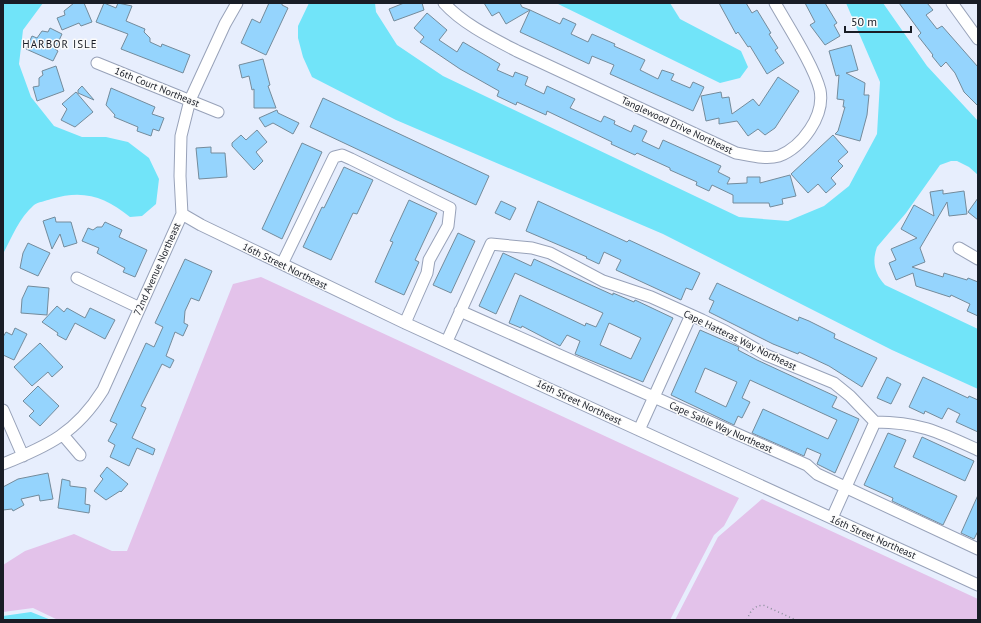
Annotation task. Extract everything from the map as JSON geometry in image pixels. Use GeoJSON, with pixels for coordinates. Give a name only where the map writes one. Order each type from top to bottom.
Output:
{"type":"FeatureCollection","features":[{"type":"Feature","properties":{"kind":"street","name":"72nd Avenue Northeast"},"geometry":{"type":"LineString","coordinates":[[3,464],[23,456],[63,435],[92,408],[103,390],[182,214],[180,176],[181,136],[190,100],[225,24],[237,3]]}},
{"type":"Feature","properties":{"kind":"street","name":"Tanglewood Drive Northeast"},"geometry":{"type":"LineString","coordinates":[[444,3],[452,12],[486,35],[517,52],[736,153],[759,157],[778,156],[792,149],[805,136],[814,123],[819,107],[820,91],[811,68],[775,3]]}},
{"type":"Feature","properties":{"kind":"street"},"geometry":{"type":"LineString","coordinates":[[952,3],[978,38]]}},
{"type":"Feature","properties":{"kind":"street","name":"16th Court Northeast"},"geometry":{"type":"LineString","coordinates":[[97,63],[218,112]]}},
{"type":"Feature","properties":{"kind":"street"},"geometry":{"type":"LineString","coordinates":[[282,264],[334,156],[342,155],[351,158],[450,208],[448,226],[429,260],[427,273],[405,323]]}},
{"type":"Feature","properties":{"kind":"street","name":"16th Street Northeast"},"geometry":{"type":"LineString","coordinates":[[182,214],[201,225],[405,323],[978,585]]}},
{"type":"Feature","properties":{"kind":"street","name":"Cape Hatteras Way Northeast"},"geometry":{"type":"LineString","coordinates":[[460,311],[492,244],[532,248],[550,254],[603,281],[651,297],[725,331],[766,355],[834,383],[850,396],[875,422]]}},
{"type":"Feature","properties":{"kind":"street"},"geometry":{"type":"LineString","coordinates":[[959,248],[978,259]]}},
{"type":"Feature","properties":{"kind":"street"},"geometry":{"type":"LineString","coordinates":[[77,278],[140,308]]}},
{"type":"Feature","properties":{"kind":"street"},"geometry":{"type":"LineString","coordinates":[[447,341],[460,311]]}},
{"type":"Feature","properties":{"kind":"street","name":"Cape Sable Way Northeast"},"geometry":{"type":"LineString","coordinates":[[460,311],[807,465],[817,474],[978,549]]}},
{"type":"Feature","properties":{"kind":"street"},"geometry":{"type":"LineString","coordinates":[[639,430],[691,315]]}},
{"type":"Feature","properties":{"kind":"street"},"geometry":{"type":"LineString","coordinates":[[3,410],[23,456]]}},
{"type":"Feature","properties":{"kind":"street"},"geometry":{"type":"LineString","coordinates":[[832,518],[875,422],[896,422],[932,429],[978,450]]}},
{"type":"Feature","properties":{"kind":"street"},"geometry":{"type":"LineString","coordinates":[[63,435],[80,455]]}},
{"type":"Feature","properties":{"kind":"path"},"geometry":{"type":"LineString","coordinates":[[747,620],[753,609],[757,606],[763,606],[796,620]]}},
{"type":"Feature","properties":{"kind":"shaded area"},"geometry":{"type":"Polygon","coordinates":[[[261,277],[739,498],[724,526],[714,535],[670,620],[58,620],[33,608],[3,612],[3,565],[25,551],[74,534],[112,551],[127,551],[233,284],[261,277]]]}},
{"type":"Feature","properties":{"kind":"shaded area"},"geometry":{"type":"Polygon","coordinates":[[[762,499],[978,599],[978,620],[675,620],[718,537],[762,499]]]}},
{"type":"Feature","properties":{"kind":"water"},"geometry":{"type":"Polygon","coordinates":[[[3,3],[43,3],[23,30],[19,64],[31,97],[54,126],[82,137],[106,137],[128,142],[149,158],[159,179],[156,204],[142,216],[130,217],[112,204],[84,195],[63,196],[51,199],[34,205],[29,210],[16,228],[3,254],[3,3]]]}},
{"type":"Feature","properties":{"kind":"water"},"geometry":{"type":"Polygon","coordinates":[[[309,3],[375,3],[376,12],[397,45],[443,76],[739,217],[788,221],[824,206],[849,186],[877,134],[880,82],[846,3],[883,3],[927,66],[978,121],[978,175],[969,167],[957,161],[951,161],[940,165],[906,213],[877,247],[874,262],[875,267],[878,276],[885,285],[978,329],[978,389],[892,350],[663,234],[396,120],[312,77],[303,57],[298,38],[298,26],[309,3]]]}},
{"type":"Feature","properties":{"kind":"water"},"geometry":{"type":"Polygon","coordinates":[[[556,3],[670,3],[680,19],[741,51],[748,67],[740,78],[720,83],[556,3]]]}},
{"type":"Feature","properties":{"kind":"water"},"geometry":{"type":"Polygon","coordinates":[[[31,612],[51,620],[3,620],[3,616],[31,612]]]}},
{"type":"Feature","properties":{"kind":"building"},"geometry":{"type":"Polygon","coordinates":[[[74,3],[84,3],[92,22],[81,26],[79,23],[62,30],[57,18],[65,15],[64,11],[74,3]]]}},
{"type":"Feature","properties":{"kind":"building"},"geometry":{"type":"Polygon","coordinates":[[[104,3],[116,8],[118,3],[132,6],[126,21],[145,29],[144,32],[150,38],[150,42],[161,47],[162,44],[190,55],[183,73],[121,49],[128,34],[96,22],[104,3]]]}},
{"type":"Feature","properties":{"kind":"building"},"geometry":{"type":"Polygon","coordinates":[[[269,3],[282,3],[282,5],[288,8],[266,55],[241,43],[252,19],[260,23],[269,3]]]}},
{"type":"Feature","properties":{"kind":"building"},"geometry":{"type":"Polygon","coordinates":[[[404,3],[422,3],[424,10],[394,21],[389,9],[404,3]]]}},
{"type":"Feature","properties":{"kind":"building"},"geometry":{"type":"Polygon","coordinates":[[[484,3],[520,3],[522,7],[530,10],[506,24],[499,12],[492,16],[484,3]]]}},
{"type":"Feature","properties":{"kind":"building"},"geometry":{"type":"Polygon","coordinates":[[[719,3],[746,3],[752,13],[757,10],[778,48],[775,50],[784,63],[767,74],[750,46],[748,47],[738,32],[736,34],[719,3]]]}},
{"type":"Feature","properties":{"kind":"building"},"geometry":{"type":"Polygon","coordinates":[[[805,3],[825,3],[837,23],[834,25],[840,36],[825,45],[810,25],[815,22],[805,3]]]}},
{"type":"Feature","properties":{"kind":"building"},"geometry":{"type":"Polygon","coordinates":[[[899,3],[927,3],[933,10],[926,15],[937,29],[942,26],[978,67],[978,106],[964,92],[955,73],[946,62],[941,67],[932,56],[933,55],[918,36],[921,33],[899,3]]]}},
{"type":"Feature","properties":{"kind":"building"},"geometry":{"type":"Polygon","coordinates":[[[530,10],[560,24],[563,18],[576,24],[571,34],[588,42],[592,34],[645,60],[640,70],[658,79],[662,70],[674,74],[671,80],[690,88],[693,82],[704,87],[693,111],[610,74],[614,65],[592,56],[589,64],[520,32],[530,10]]]}},
{"type":"Feature","properties":{"kind":"building"},"geometry":{"type":"Polygon","coordinates":[[[427,13],[447,30],[439,40],[457,52],[463,42],[500,64],[497,70],[513,77],[515,72],[528,77],[525,85],[544,94],[547,86],[575,99],[570,108],[601,122],[604,116],[615,121],[614,124],[631,132],[634,125],[647,131],[642,141],[659,149],[663,140],[721,166],[718,172],[730,178],[727,184],[747,183],[747,177],[760,177],[760,183],[790,175],[796,196],[782,199],[783,204],[770,207],[769,203],[733,203],[733,195],[712,185],[709,191],[696,185],[697,182],[670,170],[670,168],[637,153],[635,155],[611,144],[612,142],[547,111],[546,115],[517,102],[516,105],[497,96],[499,91],[460,69],[420,42],[424,37],[414,28],[427,13]]]}},
{"type":"Feature","properties":{"kind":"building"},"geometry":{"type":"Polygon","coordinates":[[[50,28],[62,34],[55,49],[58,51],[53,61],[26,49],[32,36],[37,38],[42,31],[48,32],[50,28]]]}},
{"type":"Feature","properties":{"kind":"building"},"geometry":{"type":"Polygon","coordinates":[[[851,45],[858,70],[846,73],[865,83],[864,95],[869,95],[867,115],[860,141],[835,134],[838,131],[845,107],[843,107],[844,100],[837,99],[839,75],[836,76],[829,51],[851,45]]]}},
{"type":"Feature","properties":{"kind":"building"},"geometry":{"type":"Polygon","coordinates":[[[263,59],[270,85],[268,86],[276,108],[254,108],[254,89],[252,90],[249,76],[242,78],[239,65],[263,59]]]}},
{"type":"Feature","properties":{"kind":"building"},"geometry":{"type":"Polygon","coordinates":[[[56,66],[64,91],[37,101],[33,87],[39,86],[39,78],[43,75],[42,71],[56,66]]]}},
{"type":"Feature","properties":{"kind":"building"},"geometry":{"type":"Polygon","coordinates":[[[778,77],[799,91],[775,128],[765,135],[758,129],[748,136],[737,121],[719,124],[719,118],[706,121],[701,96],[721,92],[722,98],[729,97],[732,114],[753,99],[759,106],[778,77]]]}},
{"type":"Feature","properties":{"kind":"building"},"geometry":{"type":"Polygon","coordinates":[[[82,86],[94,100],[78,93],[78,90],[82,86]]]}},
{"type":"Feature","properties":{"kind":"building"},"geometry":{"type":"Polygon","coordinates":[[[111,88],[155,107],[152,114],[164,118],[159,131],[153,129],[151,136],[137,131],[138,127],[114,117],[115,115],[106,105],[111,88]]]}},
{"type":"Feature","properties":{"kind":"building"},"geometry":{"type":"Polygon","coordinates":[[[76,92],[93,112],[75,127],[61,120],[67,109],[62,104],[76,92]]]}},
{"type":"Feature","properties":{"kind":"building"},"geometry":{"type":"Polygon","coordinates":[[[323,98],[489,176],[476,205],[310,127],[323,98]]]}},
{"type":"Feature","properties":{"kind":"building"},"geometry":{"type":"Polygon","coordinates":[[[277,110],[278,113],[299,123],[293,134],[273,123],[265,127],[259,118],[277,110]]]}},
{"type":"Feature","properties":{"kind":"building"},"geometry":{"type":"Polygon","coordinates":[[[257,130],[267,142],[256,152],[263,161],[254,170],[232,146],[232,143],[241,135],[246,140],[257,130]]]}},
{"type":"Feature","properties":{"kind":"building"},"geometry":{"type":"Polygon","coordinates":[[[833,135],[848,152],[838,161],[843,166],[831,178],[836,184],[826,193],[818,184],[808,193],[791,174],[833,135]]]}},
{"type":"Feature","properties":{"kind":"building"},"geometry":{"type":"Polygon","coordinates":[[[302,143],[322,152],[282,239],[262,229],[302,143]]]}},
{"type":"Feature","properties":{"kind":"building"},"geometry":{"type":"Polygon","coordinates":[[[211,147],[211,153],[225,153],[227,177],[199,179],[196,148],[211,147]]]}},
{"type":"Feature","properties":{"kind":"building"},"geometry":{"type":"Polygon","coordinates":[[[344,167],[373,180],[357,214],[353,213],[331,260],[303,247],[322,207],[324,208],[344,167]]]}},
{"type":"Feature","properties":{"kind":"building"},"geometry":{"type":"Polygon","coordinates":[[[943,190],[943,194],[964,191],[967,214],[949,216],[947,202],[920,248],[925,262],[912,267],[943,277],[944,273],[967,280],[968,278],[978,282],[978,316],[967,311],[970,304],[951,295],[950,297],[916,286],[913,273],[896,280],[889,263],[896,260],[891,249],[917,238],[901,229],[914,205],[934,216],[930,192],[943,190]]]}},
{"type":"Feature","properties":{"kind":"building"},"geometry":{"type":"Polygon","coordinates":[[[978,198],[978,220],[968,212],[978,198]]]}},
{"type":"Feature","properties":{"kind":"building"},"geometry":{"type":"Polygon","coordinates":[[[409,200],[437,213],[415,260],[419,262],[404,295],[375,282],[393,242],[390,241],[409,200]]]}},
{"type":"Feature","properties":{"kind":"building"},"geometry":{"type":"Polygon","coordinates":[[[501,201],[516,208],[510,220],[495,213],[501,201]]]}},
{"type":"Feature","properties":{"kind":"building"},"geometry":{"type":"Polygon","coordinates":[[[538,201],[627,242],[629,240],[700,273],[692,290],[686,288],[681,300],[616,270],[621,260],[604,252],[599,264],[586,258],[587,257],[526,231],[538,201]]]}},
{"type":"Feature","properties":{"kind":"building"},"geometry":{"type":"Polygon","coordinates":[[[55,217],[56,222],[71,222],[77,243],[64,247],[60,234],[52,249],[43,221],[55,217]]]}},
{"type":"Feature","properties":{"kind":"building"},"geometry":{"type":"Polygon","coordinates":[[[105,222],[122,230],[119,237],[147,250],[135,277],[123,272],[125,268],[97,253],[99,248],[82,241],[88,228],[93,230],[97,227],[102,227],[105,222]]]}},
{"type":"Feature","properties":{"kind":"building"},"geometry":{"type":"Polygon","coordinates":[[[458,233],[475,241],[451,293],[433,285],[458,233]]]}},
{"type":"Feature","properties":{"kind":"building"},"geometry":{"type":"Polygon","coordinates":[[[28,243],[50,253],[38,276],[20,268],[23,253],[28,243]]]}},
{"type":"Feature","properties":{"kind":"building"},"geometry":{"type":"Polygon","coordinates":[[[503,253],[531,266],[534,259],[613,295],[613,293],[634,302],[635,300],[673,318],[643,382],[575,354],[580,341],[567,335],[560,346],[522,326],[521,328],[509,323],[520,295],[585,326],[586,323],[596,327],[603,313],[515,273],[496,314],[479,306],[503,253]],[[609,323],[600,345],[631,359],[641,338],[609,323]]]}},
{"type":"Feature","properties":{"kind":"building"},"geometry":{"type":"Polygon","coordinates":[[[185,259],[212,271],[199,301],[191,298],[185,311],[184,323],[188,325],[183,336],[175,332],[166,356],[174,360],[170,368],[162,364],[141,406],[146,408],[132,438],[155,449],[153,455],[137,448],[129,466],[110,457],[115,445],[108,441],[117,424],[110,421],[146,343],[154,347],[163,327],[155,323],[185,259]]]}},
{"type":"Feature","properties":{"kind":"building"},"geometry":{"type":"Polygon","coordinates":[[[717,283],[798,321],[799,317],[809,321],[835,334],[834,338],[877,358],[862,387],[829,366],[799,352],[798,354],[773,344],[709,312],[714,301],[709,299],[717,283]]]}},
{"type":"Feature","properties":{"kind":"building"},"geometry":{"type":"Polygon","coordinates":[[[28,286],[49,288],[47,315],[21,313],[22,299],[28,286]]]}},
{"type":"Feature","properties":{"kind":"building"},"geometry":{"type":"Polygon","coordinates":[[[57,306],[64,312],[67,308],[85,318],[90,308],[115,320],[105,339],[75,323],[66,340],[57,335],[58,333],[42,322],[57,306]]]}},
{"type":"Feature","properties":{"kind":"building"},"geometry":{"type":"Polygon","coordinates":[[[15,328],[27,334],[14,360],[3,355],[3,337],[6,332],[12,335],[15,328]]]}},
{"type":"Feature","properties":{"kind":"building"},"geometry":{"type":"Polygon","coordinates":[[[700,330],[739,347],[738,350],[757,360],[837,397],[832,407],[859,419],[835,473],[817,464],[821,454],[807,448],[804,456],[752,433],[763,409],[828,439],[837,420],[750,380],[742,398],[750,402],[742,418],[738,416],[734,425],[671,395],[700,330]],[[705,368],[695,392],[726,407],[737,382],[705,368]]]}},
{"type":"Feature","properties":{"kind":"building"},"geometry":{"type":"Polygon","coordinates":[[[40,343],[63,367],[52,377],[48,372],[32,386],[14,367],[40,343]]]}},
{"type":"Feature","properties":{"kind":"building"},"geometry":{"type":"Polygon","coordinates":[[[887,377],[901,384],[891,404],[877,398],[887,377]]]}},
{"type":"Feature","properties":{"kind":"building"},"geometry":{"type":"Polygon","coordinates":[[[923,377],[968,398],[969,396],[978,400],[978,432],[956,422],[960,414],[948,408],[942,419],[925,411],[924,414],[909,407],[923,377]]]}},
{"type":"Feature","properties":{"kind":"building"},"geometry":{"type":"Polygon","coordinates":[[[38,386],[59,406],[40,426],[29,416],[34,411],[23,401],[38,386]]]}},
{"type":"Feature","properties":{"kind":"building"},"geometry":{"type":"Polygon","coordinates":[[[888,433],[906,440],[894,467],[957,496],[943,525],[892,501],[893,498],[864,485],[888,433]]]}},
{"type":"Feature","properties":{"kind":"building"},"geometry":{"type":"Polygon","coordinates":[[[922,437],[974,461],[965,481],[913,457],[922,437]]]}},
{"type":"Feature","properties":{"kind":"building"},"geometry":{"type":"Polygon","coordinates":[[[107,467],[128,484],[121,492],[120,491],[106,500],[94,491],[103,479],[100,476],[107,467]]]}},
{"type":"Feature","properties":{"kind":"building"},"geometry":{"type":"Polygon","coordinates":[[[48,473],[53,499],[40,501],[39,495],[21,499],[24,505],[13,511],[12,509],[3,510],[3,487],[18,479],[48,473]]]}},
{"type":"Feature","properties":{"kind":"building"},"geometry":{"type":"Polygon","coordinates":[[[62,479],[70,481],[70,486],[86,488],[85,504],[90,505],[89,513],[58,508],[62,479]]]}},
{"type":"Feature","properties":{"kind":"building"},"geometry":{"type":"Polygon","coordinates":[[[978,495],[978,531],[974,539],[961,533],[978,495]]]}},
{"type":"Feature","properties":{"kind":"district","name":"HARBOR ISLE"},"geometry":{"type":"Point","coordinates":[60,44]}}]}
